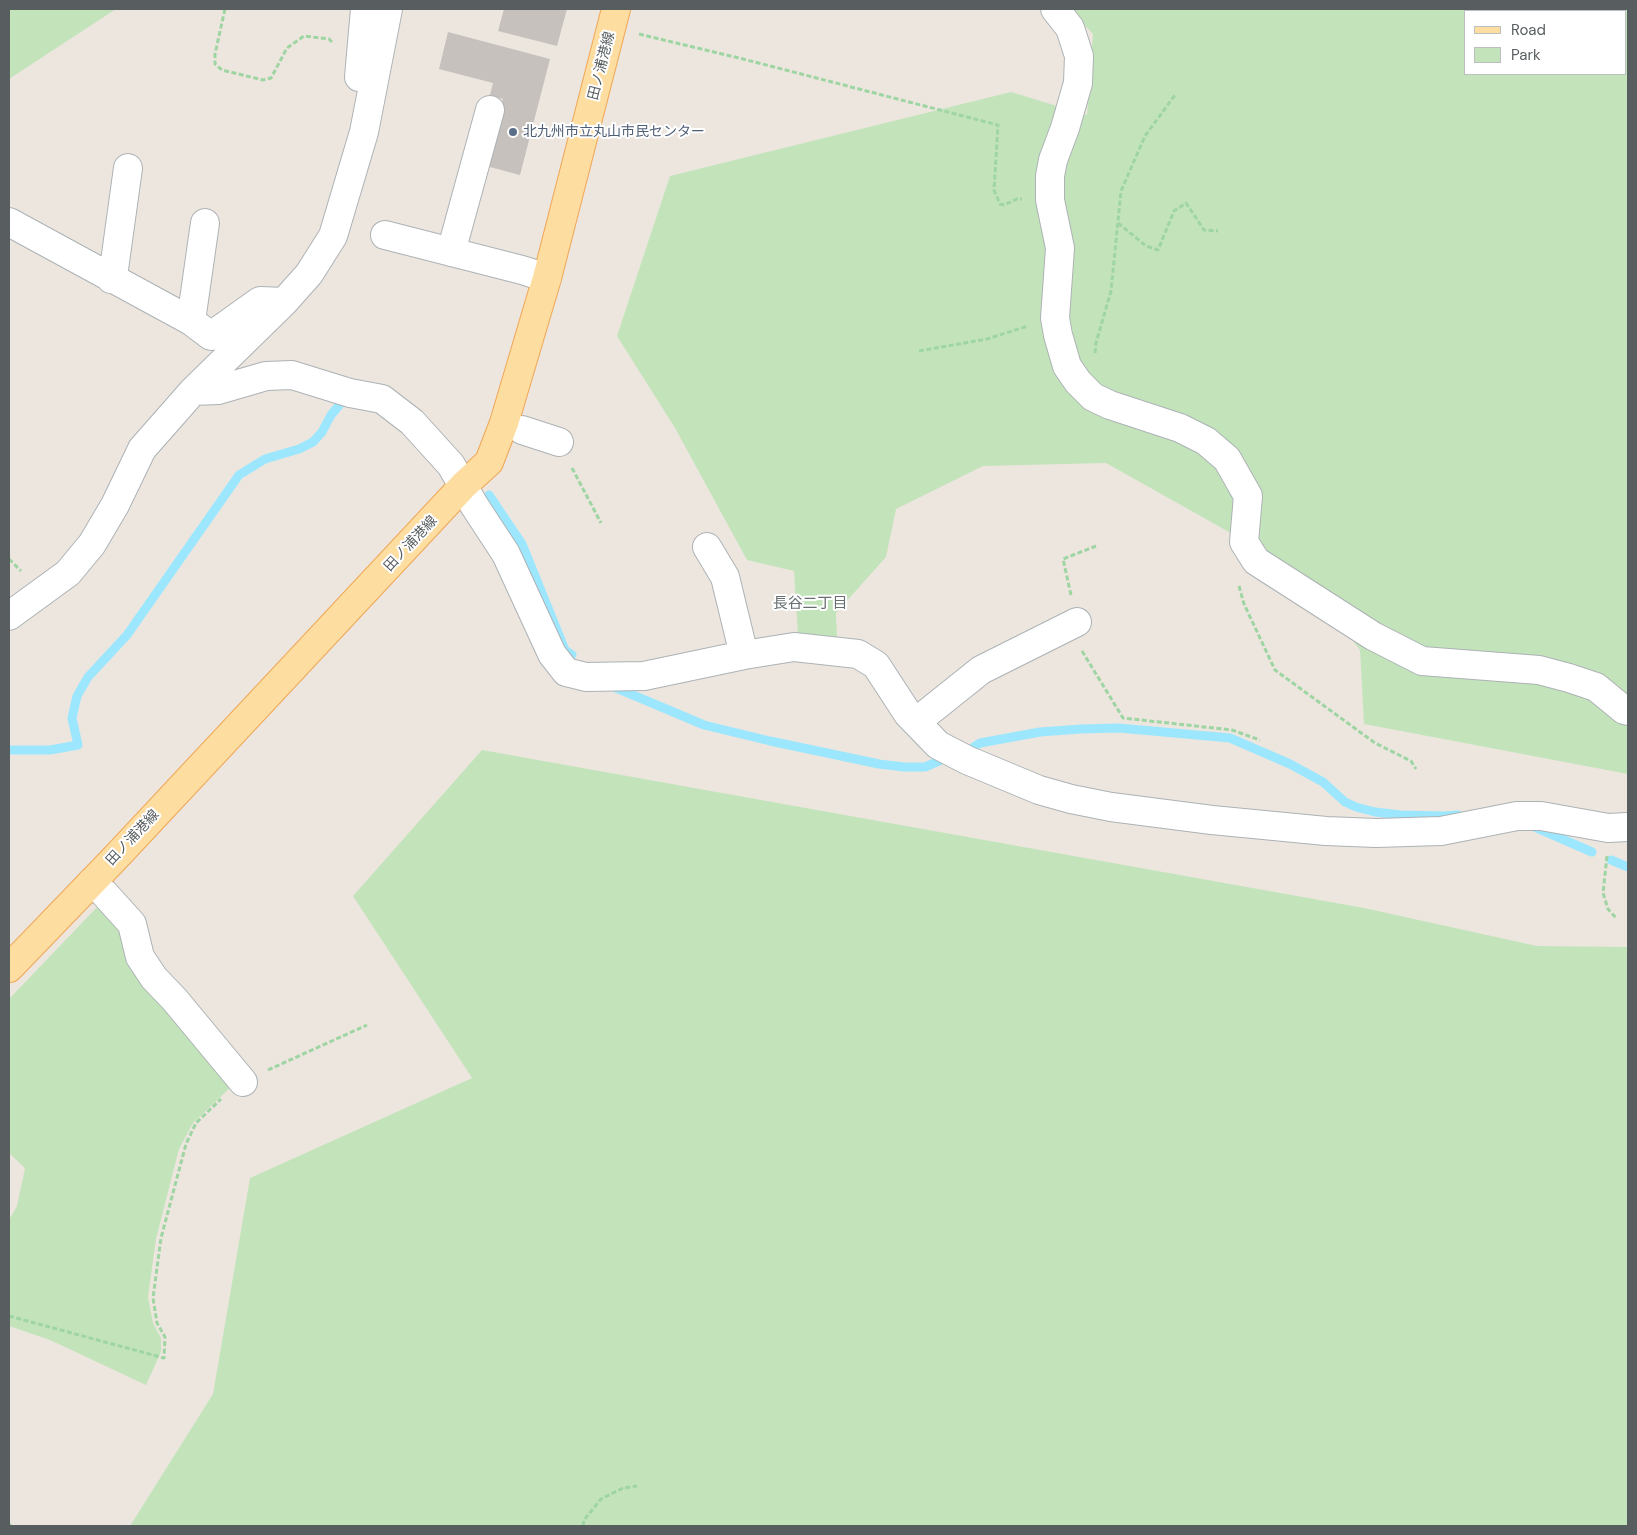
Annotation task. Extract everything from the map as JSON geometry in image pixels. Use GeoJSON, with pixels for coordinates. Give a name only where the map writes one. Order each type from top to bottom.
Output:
{"type":"FeatureCollection","features":[{"type":"Feature","properties":{"kind":"main road","name":"田ノ浦港線"},"geometry":{"type":"LineString","coordinates":[[9,968],[409,547],[464,486],[489,462],[504,422],[547,278],[616,9]]}},
{"type":"Feature","properties":{"kind":"street"},"geometry":{"type":"LineString","coordinates":[[364,132],[354,127],[365,9]]}},
{"type":"Feature","properties":{"kind":"street"},"geometry":{"type":"LineString","coordinates":[[9,616],[68,573],[92,544],[115,505],[142,449],[193,391],[284,302],[309,274],[333,236],[364,132],[388,9]]}},
{"type":"Feature","properties":{"kind":"street"},"geometry":{"type":"LineString","coordinates":[[1055,9],[1070,28],[1079,56],[1078,83],[1065,128],[1053,160],[1050,176],[1050,200],[1060,248],[1055,318],[1067,366],[1080,385],[1093,397],[1110,405],[1180,428],[1206,441],[1228,459],[1248,496],[1244,542],[1256,561],[1372,636],[1422,661],[1539,670],[1569,678],[1596,687],[1624,710],[1628,711]]}},
{"type":"Feature","properties":{"kind":"street"},"geometry":{"type":"LineString","coordinates":[[451,252],[490,110]]}},
{"type":"Feature","properties":{"kind":"street"},"geometry":{"type":"LineString","coordinates":[[111,279],[128,168]]}},
{"type":"Feature","properties":{"kind":"street"},"geometry":{"type":"LineString","coordinates":[[9,222],[191,321],[211,336],[260,301],[284,302]]}},
{"type":"Feature","properties":{"kind":"street"},"geometry":{"type":"LineString","coordinates":[[191,321],[205,223]]}},
{"type":"Feature","properties":{"kind":"street"},"geometry":{"type":"LineString","coordinates":[[385,235],[547,278]]}},
{"type":"Feature","properties":{"kind":"street"},"geometry":{"type":"LineString","coordinates":[[193,391],[218,390],[266,376],[292,375],[350,393],[382,398],[412,422],[452,465],[474,505],[506,554],[552,654],[566,672],[586,677],[644,676],[744,655],[794,647],[858,654],[876,665],[908,714],[938,745],[967,760],[1040,790],[1071,799],[1112,807],[1212,820],[1326,831],[1376,833],[1441,831],[1517,816],[1541,816],[1618,828]]}},
{"type":"Feature","properties":{"kind":"street"},"geometry":{"type":"LineString","coordinates":[[522,430],[559,442]]}},
{"type":"Feature","properties":{"kind":"street"},"geometry":{"type":"LineString","coordinates":[[707,547],[725,577],[744,655]]}},
{"type":"Feature","properties":{"kind":"street"},"geometry":{"type":"LineString","coordinates":[[916,722],[981,670],[1073,624]]}},
{"type":"Feature","properties":{"kind":"street"},"geometry":{"type":"LineString","coordinates":[[91,883],[104,893],[132,924],[140,957],[154,978],[176,1000],[243,1082]]}},
{"type":"Feature","properties":{"kind":"path"},"geometry":{"type":"LineString","coordinates":[[225,9],[215,54],[215,64],[222,70],[263,80],[271,78],[287,48],[304,36],[329,39],[335,44]]}},
{"type":"Feature","properties":{"kind":"path"},"geometry":{"type":"LineString","coordinates":[[632,33],[747,60],[998,125],[994,190],[1000,204],[1017,199],[1026,200]]}},
{"type":"Feature","properties":{"kind":"path"},"geometry":{"type":"LineString","coordinates":[[1080,385],[1094,367],[1096,343],[1110,292],[1121,191],[1145,136],[1175,95]]}},
{"type":"Feature","properties":{"kind":"path"},"geometry":{"type":"LineString","coordinates":[[1118,223],[1146,246],[1158,250],[1174,211],[1186,203],[1204,230],[1218,231]]}},
{"type":"Feature","properties":{"kind":"path"},"geometry":{"type":"LineString","coordinates":[[919,351],[987,340],[1055,318]]}},
{"type":"Feature","properties":{"kind":"path"},"geometry":{"type":"LineString","coordinates":[[559,442],[601,523]]}},
{"type":"Feature","properties":{"kind":"path"},"geometry":{"type":"LineString","coordinates":[[1096,546],[1063,559],[1073,624],[1084,654],[1123,718],[1232,730],[1260,740]]}},
{"type":"Feature","properties":{"kind":"path"},"geometry":{"type":"LineString","coordinates":[[1237,580],[1244,604],[1276,670],[1375,743],[1411,761],[1416,769]]}},
{"type":"Feature","properties":{"kind":"path"},"geometry":{"type":"LineString","coordinates":[[1617,919],[1608,909],[1603,893],[1607,853],[1618,828]]}},
{"type":"Feature","properties":{"kind":"path"},"geometry":{"type":"LineString","coordinates":[[9,1316],[164,1358],[165,1338],[157,1323],[153,1298],[161,1238],[186,1144],[196,1122],[219,1100],[243,1082],[367,1025]]}},
{"type":"Feature","properties":{"kind":"path"},"geometry":{"type":"LineString","coordinates":[[583,1526],[584,1520],[601,1499],[623,1488],[637,1486]]}},
{"type":"Feature","properties":{"kind":"green space"},"geometry":{"type":"Polygon","coordinates":[[[9,9],[116,9],[9,79],[9,9]]]}},
{"type":"Feature","properties":{"kind":"green space"},"geometry":{"type":"Polygon","coordinates":[[[1069,9],[1628,9],[1628,774],[1364,724],[1360,650],[1302,573],[1106,463],[983,466],[896,509],[886,557],[836,613],[837,638],[798,635],[794,571],[747,560],[675,428],[617,336],[670,176],[1011,92],[1087,115],[1093,34],[1069,9]]]}},
{"type":"Feature","properties":{"kind":"green space"},"geometry":{"type":"Polygon","coordinates":[[[482,750],[1364,908],[1537,946],[1628,947],[1628,1526],[130,1526],[213,1394],[250,1178],[472,1078],[353,896],[482,750]]]}},
{"type":"Feature","properties":{"kind":"green space"},"geometry":{"type":"Polygon","coordinates":[[[101,903],[235,1083],[193,1123],[179,1149],[156,1239],[148,1297],[153,1323],[161,1338],[161,1352],[146,1385],[50,1340],[9,1326],[9,1220],[17,1206],[25,1168],[9,1153],[9,999],[101,903]]]}},
{"type":"Feature","properties":{"kind":"building"},"geometry":{"type":"Polygon","coordinates":[[[504,9],[567,9],[557,46],[498,31],[504,9]]]}},
{"type":"Feature","properties":{"kind":"building","name":"北九州市立丸山市民センター"},"geometry":{"type":"Polygon","coordinates":[[[448,32],[550,59],[520,175],[486,166],[503,99],[490,95],[493,83],[439,69],[448,32]]]}},
{"type":"Feature","properties":{"kind":"waterway"},"geometry":{"type":"LineString","coordinates":[[9,750],[50,750],[78,745],[72,718],[77,696],[88,677],[127,635],[239,475],[265,459],[299,449],[313,442],[346,397]]}},
{"type":"Feature","properties":{"kind":"waterway"},"geometry":{"type":"LineString","coordinates":[[489,495],[522,544],[565,650],[572,655]]}},
{"type":"Feature","properties":{"kind":"waterway"},"geometry":{"type":"LineString","coordinates":[[614,687],[704,725],[770,741],[879,764],[904,767],[925,767],[946,758]]}},
{"type":"Feature","properties":{"kind":"waterway"},"geometry":{"type":"LineString","coordinates":[[966,752],[980,743],[1040,732],[1081,729],[1119,728],[1230,738],[1290,764],[1323,782],[1345,802],[1356,807],[1375,812],[1401,815],[1458,815]]}},
{"type":"Feature","properties":{"kind":"waterway"},"geometry":{"type":"LineString","coordinates":[[1530,825],[1592,852]]}},
{"type":"Feature","properties":{"kind":"waterway"},"geometry":{"type":"LineString","coordinates":[[1611,860],[1628,867]]}},
{"type":"Feature","properties":{"kind":"place","name":"北九州市立丸山市民センター"},"geometry":{"type":"Point","coordinates":[513,132]}},
{"type":"Feature","properties":{"kind":"district","name":"長谷二丁目"},"geometry":{"type":"Point","coordinates":[810,604]}}]}
